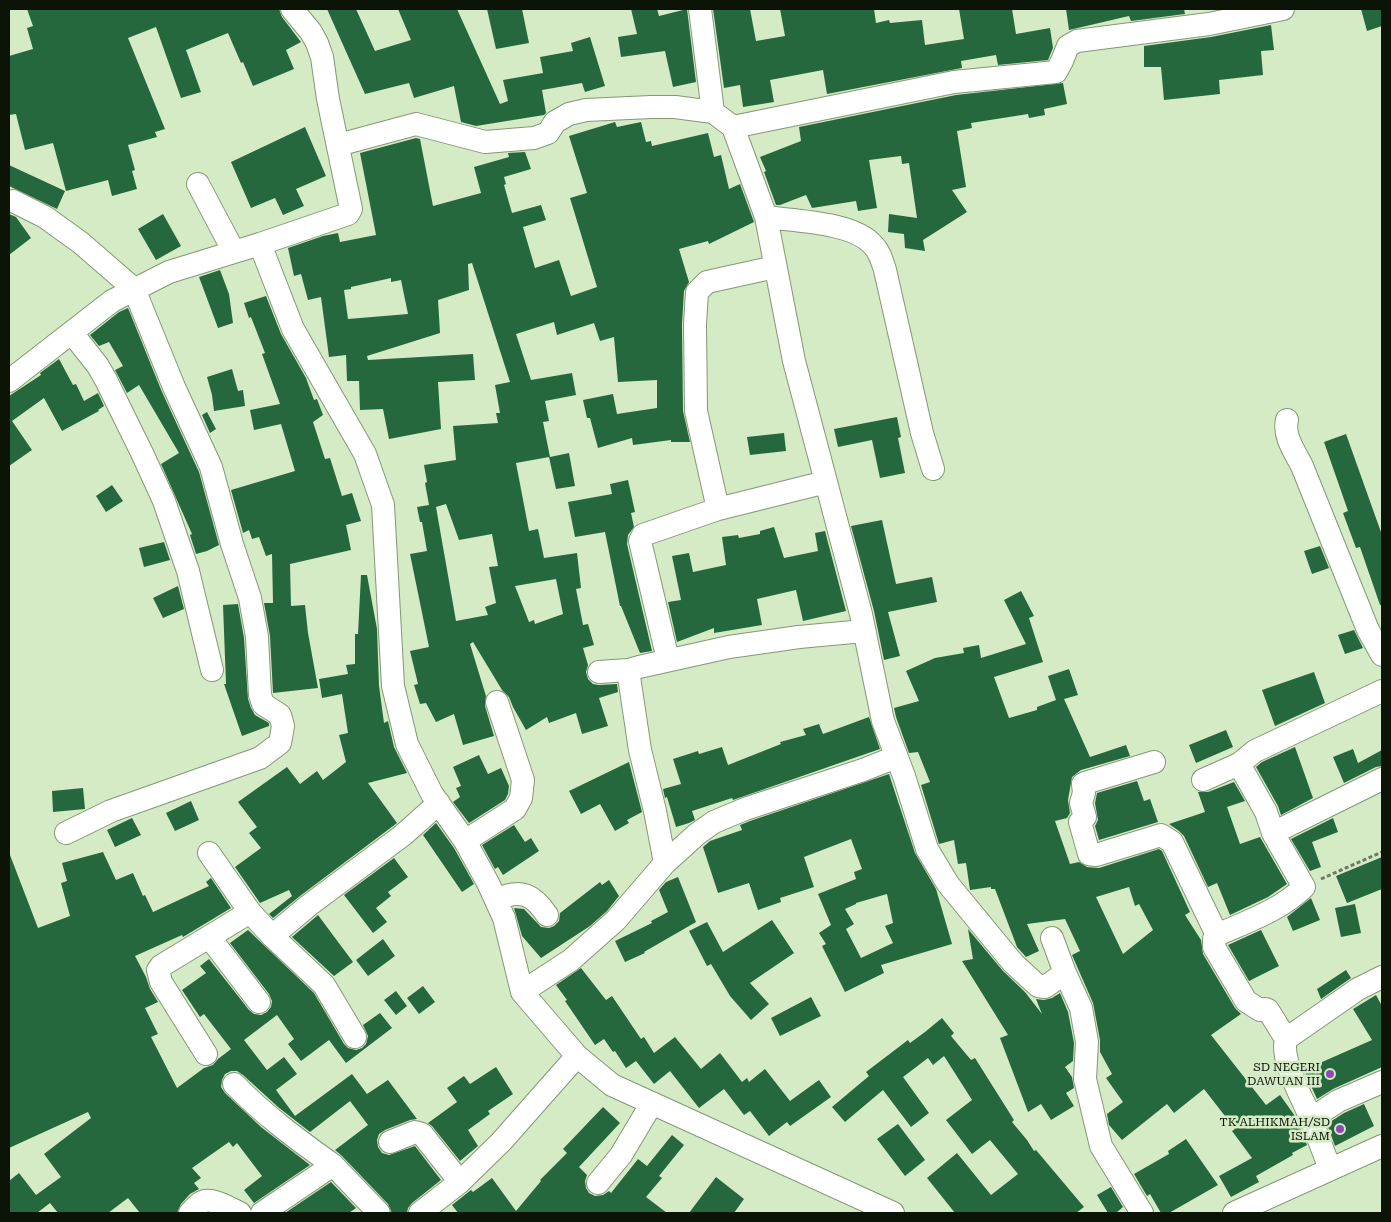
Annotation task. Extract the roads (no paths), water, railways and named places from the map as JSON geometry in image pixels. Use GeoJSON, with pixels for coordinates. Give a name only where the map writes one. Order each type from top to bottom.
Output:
{"type":"FeatureCollection","features":[{"type":"Feature","properties":{"kind":"street"},"geometry":{"type":"LineString","coordinates":[[9,381],[112,301],[134,289],[170,272],[348,214],[351,209],[322,57],[311,32],[292,9]]}},
{"type":"Feature","properties":{"kind":"street"},"geometry":{"type":"LineString","coordinates":[[700,9],[713,112]]}},
{"type":"Feature","properties":{"kind":"street"},"geometry":{"type":"LineString","coordinates":[[733,127],[954,82],[1056,72],[1068,46],[1077,41],[1208,17],[1284,9]]}},
{"type":"Feature","properties":{"kind":"street"},"geometry":{"type":"LineString","coordinates":[[338,145],[416,124],[485,142],[534,138],[548,133],[555,122],[569,114],[586,110],[651,107],[713,112],[733,127],[766,217],[794,361],[864,631],[883,722],[910,793],[927,849],[948,884],[1013,963],[1038,986],[1045,987],[1065,973]]}},
{"type":"Feature","properties":{"kind":"street"},"geometry":{"type":"LineString","coordinates":[[198,184],[234,252]]}},
{"type":"Feature","properties":{"kind":"street"},"geometry":{"type":"LineString","coordinates":[[13,201],[45,217],[81,243],[134,289],[174,387],[211,467],[232,544],[250,598],[257,637],[260,695],[263,704],[280,715],[283,726],[280,743],[260,758],[111,811],[66,833]]}},
{"type":"Feature","properties":{"kind":"street"},"geometry":{"type":"LineString","coordinates":[[766,217],[851,231],[866,238],[876,249],[885,270],[922,433],[933,469]]}},
{"type":"Feature","properties":{"kind":"street"},"geometry":{"type":"LineString","coordinates":[[260,244],[293,329],[365,454],[376,482],[383,505],[393,686],[407,744],[432,794],[465,841],[496,900],[504,918],[522,992],[577,1056],[612,1085],[892,1213]]}},
{"type":"Feature","properties":{"kind":"street"},"geometry":{"type":"LineString","coordinates":[[718,509],[696,411],[695,324],[697,292],[707,282],[775,267]]}},
{"type":"Feature","properties":{"kind":"street"},"geometry":{"type":"LineString","coordinates":[[72,333],[98,366],[106,380],[164,501],[188,572],[212,670]]}},
{"type":"Feature","properties":{"kind":"street"},"geometry":{"type":"LineString","coordinates":[[1287,420],[1289,440],[1302,466],[1368,630],[1382,655]]}},
{"type":"Feature","properties":{"kind":"street"},"geometry":{"type":"LineString","coordinates":[[668,660],[640,541],[643,535],[718,509],[826,482]]}},
{"type":"Feature","properties":{"kind":"street"},"geometry":{"type":"LineString","coordinates":[[599,672],[628,670],[728,647],[799,637],[864,631]]}},
{"type":"Feature","properties":{"kind":"street"},"geometry":{"type":"LineString","coordinates":[[628,670],[640,750],[665,863]]}},
{"type":"Feature","properties":{"kind":"street"},"geometry":{"type":"LineString","coordinates":[[1203,780],[1239,764],[1255,751],[1382,691]]}},
{"type":"Feature","properties":{"kind":"street"},"geometry":{"type":"LineString","coordinates":[[465,841],[516,809],[521,798],[523,780],[497,702]]}},
{"type":"Feature","properties":{"kind":"street"},"geometry":{"type":"LineString","coordinates":[[522,992],[571,960],[616,920],[665,863],[697,834],[714,822],[745,809],[863,770],[896,757]]}},
{"type":"Feature","properties":{"kind":"street"},"geometry":{"type":"LineString","coordinates":[[1154,762],[1083,784],[1084,793],[1081,803],[1084,817],[1080,822],[1089,854],[1096,855],[1161,835],[1167,837],[1172,842],[1217,935]]}},
{"type":"Feature","properties":{"kind":"street"},"geometry":{"type":"LineString","coordinates":[[1239,764],[1304,887],[1289,900],[1217,935],[1214,938],[1214,947],[1246,1001],[1260,1010],[1268,1010],[1286,1039],[1285,1046],[1289,1068],[1330,1169]]}},
{"type":"Feature","properties":{"kind":"street"},"geometry":{"type":"LineString","coordinates":[[1274,833],[1382,779]]}},
{"type":"Feature","properties":{"kind":"street"},"geometry":{"type":"LineString","coordinates":[[272,936],[308,906],[403,835],[438,803]]}},
{"type":"Feature","properties":{"kind":"street"},"geometry":{"type":"LineString","coordinates":[[209,853],[250,912],[324,986],[355,1037]]}},
{"type":"Feature","properties":{"kind":"street"},"geometry":{"type":"LineString","coordinates":[[496,900],[507,894],[517,893],[532,897],[540,904],[547,915]]}},
{"type":"Feature","properties":{"kind":"street"},"geometry":{"type":"LineString","coordinates":[[206,1054],[161,982],[158,970],[250,912]]}},
{"type":"Feature","properties":{"kind":"street"},"geometry":{"type":"LineString","coordinates":[[210,938],[259,1002]]}},
{"type":"Feature","properties":{"kind":"street"},"geometry":{"type":"LineString","coordinates":[[1052,938],[1081,1008],[1087,1042],[1085,1079],[1101,1146],[1142,1213]]}},
{"type":"Feature","properties":{"kind":"street"},"geometry":{"type":"LineString","coordinates":[[1286,1039],[1358,989],[1382,977]]}},
{"type":"Feature","properties":{"kind":"street"},"geometry":{"type":"LineString","coordinates":[[420,1213],[460,1182],[501,1142],[577,1056]]}},
{"type":"Feature","properties":{"kind":"street"},"geometry":{"type":"LineString","coordinates":[[1311,1119],[1338,1101],[1382,1082]]}},
{"type":"Feature","properties":{"kind":"street"},"geometry":{"type":"LineString","coordinates":[[234,1084],[254,1105],[287,1133],[333,1165],[379,1213]]}},
{"type":"Feature","properties":{"kind":"street"},"geometry":{"type":"LineString","coordinates":[[598,1183],[621,1155],[652,1103]]}},
{"type":"Feature","properties":{"kind":"street"},"geometry":{"type":"LineString","coordinates":[[390,1142],[415,1132],[422,1134],[460,1182]]}},
{"type":"Feature","properties":{"kind":"street"},"geometry":{"type":"LineString","coordinates":[[1234,1213],[1382,1146]]}},
{"type":"Feature","properties":{"kind":"street"},"geometry":{"type":"LineString","coordinates":[[262,1213],[333,1165]]}},
{"type":"Feature","properties":{"kind":"street"},"geometry":{"type":"LineString","coordinates":[[190,1213],[201,1203],[207,1201],[212,1201],[240,1213]]}},
{"type":"Feature","properties":{"kind":"place","name":"SD NEGERI DAWUAN III"},"geometry":{"type":"Point","coordinates":[1330,1074]}},
{"type":"Feature","properties":{"kind":"place","name":"TK ALHIKMAH/SD ISLAM"},"geometry":{"type":"Point","coordinates":[1340,1129]}}]}
